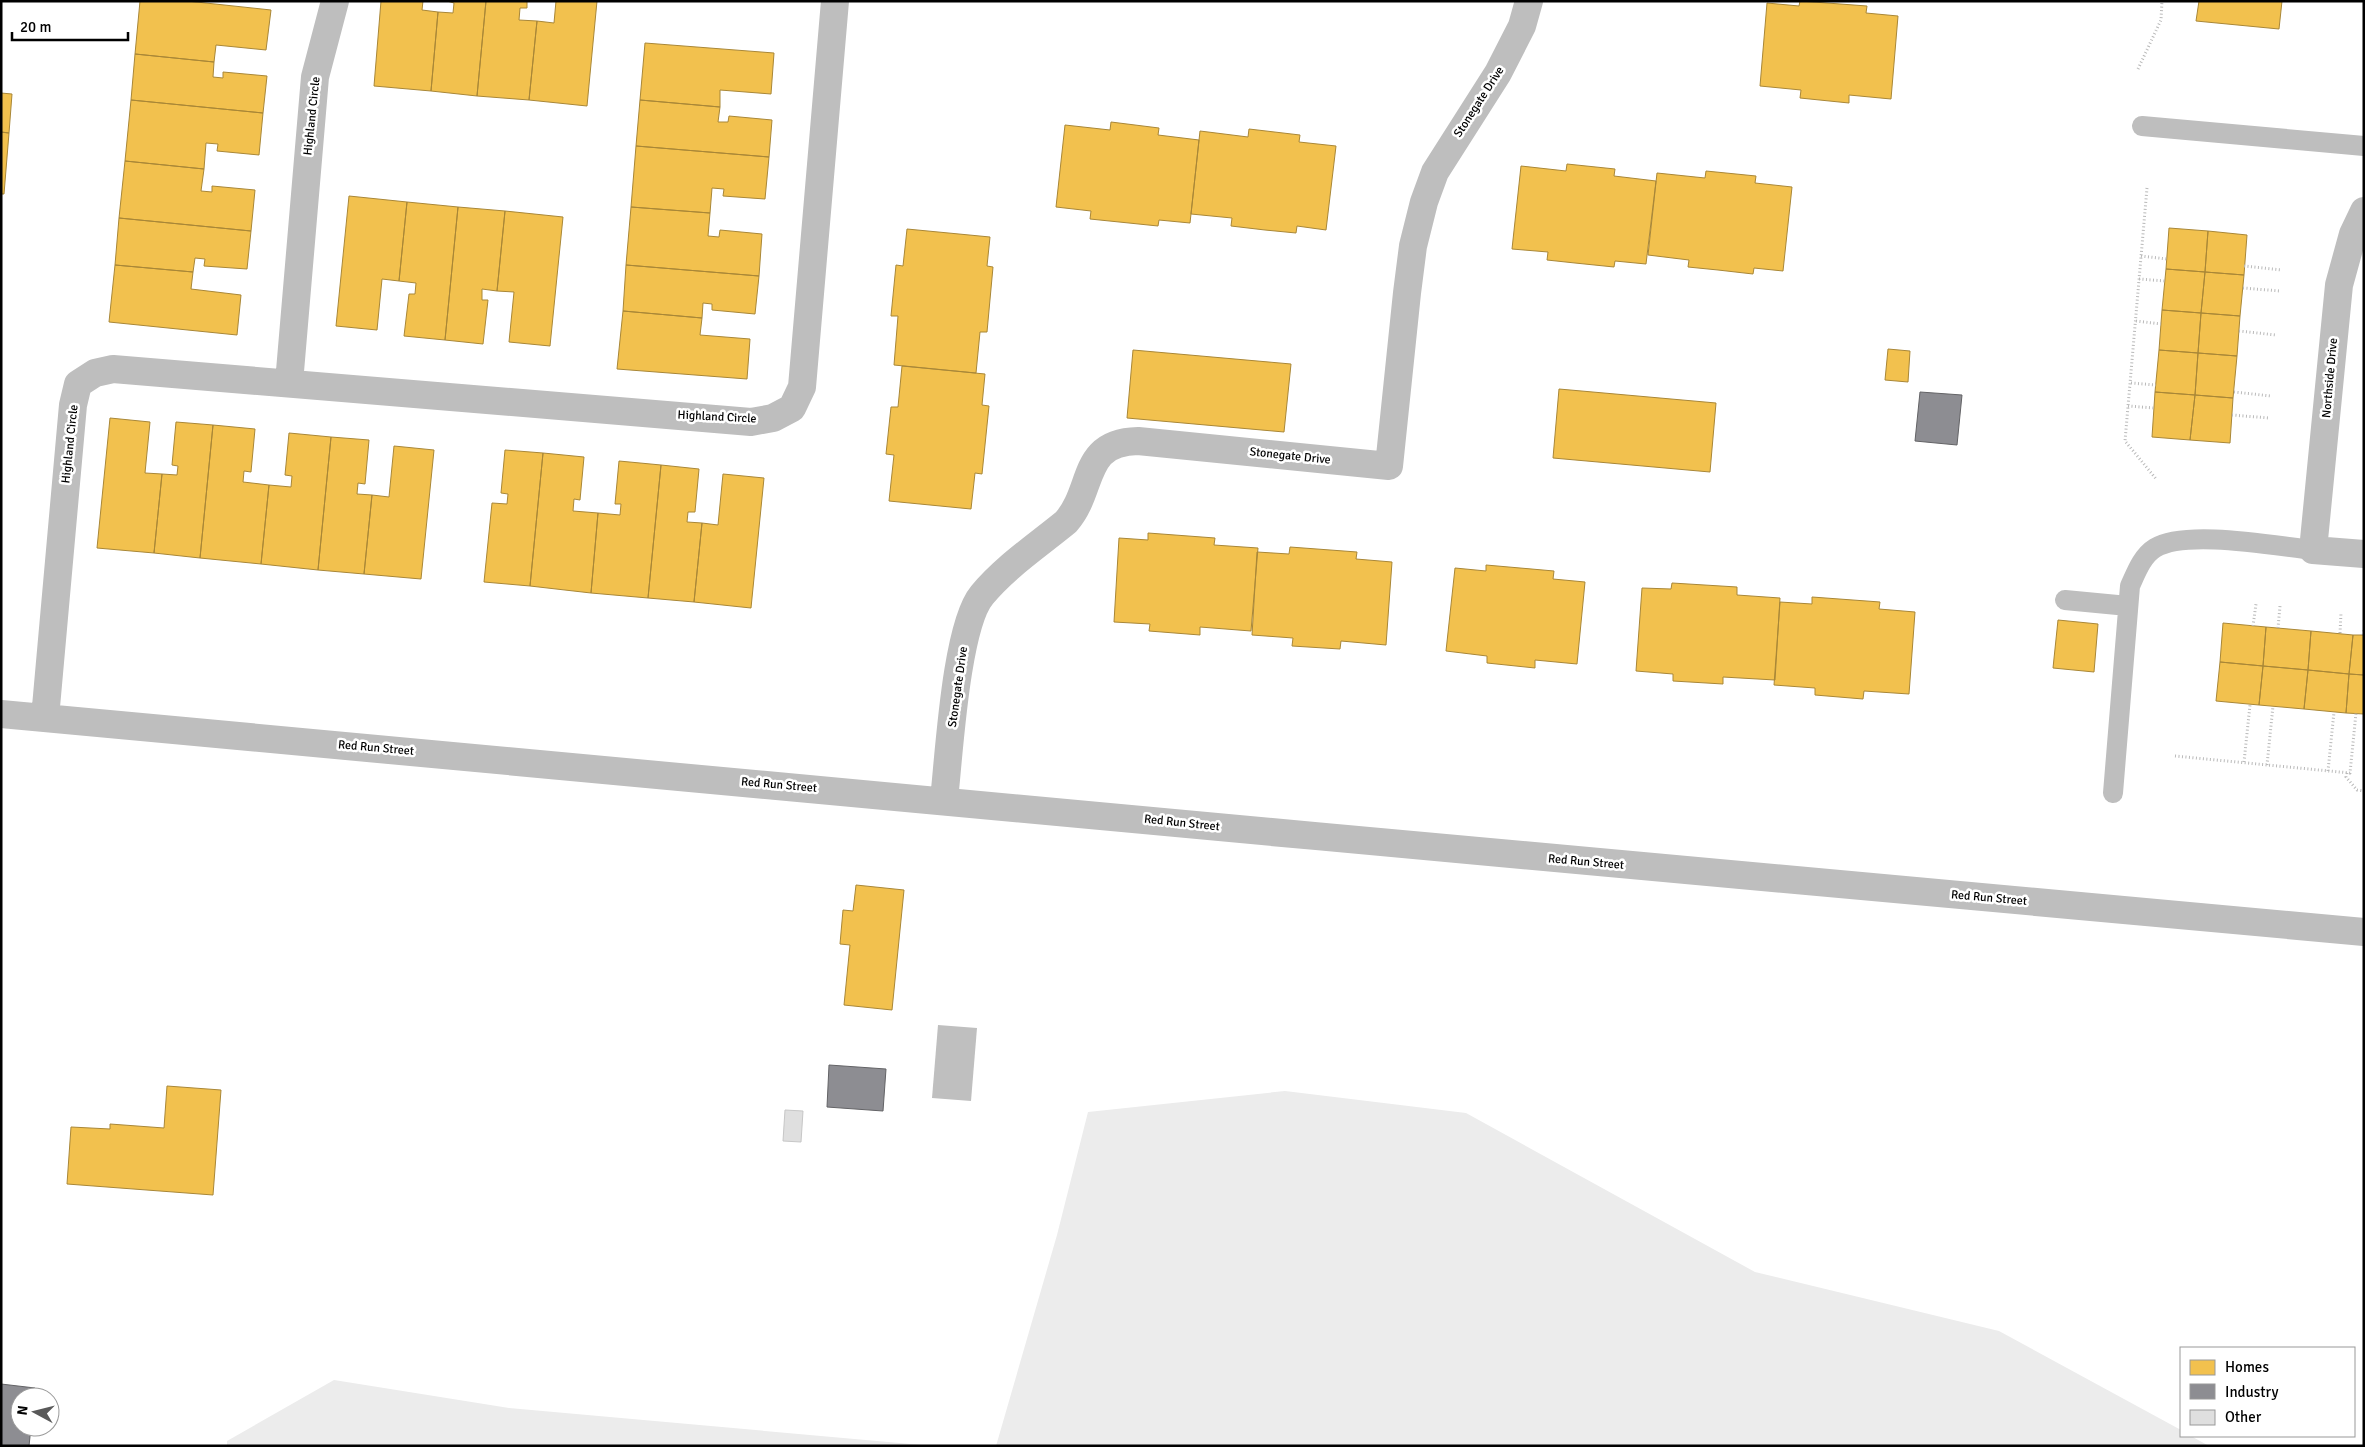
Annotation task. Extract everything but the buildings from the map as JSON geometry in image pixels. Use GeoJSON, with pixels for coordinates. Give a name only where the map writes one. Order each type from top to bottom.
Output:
{"type":"FeatureCollection","features":[{"type":"Feature","properties":{"kind":"street","name":"Highland Circle"},"geometry":{"type":"LineString","coordinates":[[289,383],[315,77],[335,1]]}},
{"type":"Feature","properties":{"kind":"street","name":"Highland Circle"},"geometry":{"type":"LineString","coordinates":[[45,718],[72,406],[78,384],[95,373],[113,369],[751,422],[773,418],[792,408],[802,386],[835,1]]}},
{"type":"Feature","properties":{"kind":"street","name":"Stonegate Drive"},"geometry":{"type":"LineString","coordinates":[[944,800],[962,651],[970,618],[981,596],[1000,577],[1066,522],[1075,512],[1088,474],[1100,453],[1114,444],[1138,441],[1388,466],[1413,246],[1424,202],[1435,172],[1498,74],[1522,26],[1529,1]]}},
{"type":"Feature","properties":{"kind":"street","name":"Northside Drive"},"geometry":{"type":"LineString","coordinates":[[2313,550],[2339,285],[2353,234],[2364,211]]}},
{"type":"Feature","properties":{"kind":"street"},"geometry":{"type":"LineString","coordinates":[[2313,550],[2364,554]]}},
{"type":"Feature","properties":{"kind":"street","name":"Red Run Street"},"geometry":{"type":"LineString","coordinates":[[1,714],[944,800],[1363,842],[2364,932]]}},
{"type":"Feature","properties":{"kind":"lane"},"geometry":{"type":"LineString","coordinates":[[2142,126],[2364,146]]}},
{"type":"Feature","properties":{"kind":"lane"},"geometry":{"type":"LineString","coordinates":[[2113,793],[2130,586],[2139,565],[2154,549],[2172,541],[2195,538],[2313,550]]}},
{"type":"Feature","properties":{"kind":"lane"},"geometry":{"type":"LineString","coordinates":[[2065,600],[2128,606]]}},
{"type":"Feature","properties":{"kind":"path"},"geometry":{"type":"LineString","coordinates":[[2138,69],[2161,20],[2162,1]]}},
{"type":"Feature","properties":{"kind":"path"},"geometry":{"type":"LineString","coordinates":[[2147,188],[2125,441],[2157,480]]}},
{"type":"Feature","properties":{"kind":"path"},"geometry":{"type":"LineString","coordinates":[[2141,256],[2167,259]]}},
{"type":"Feature","properties":{"kind":"path"},"geometry":{"type":"LineString","coordinates":[[2244,266],[2282,270]]}},
{"type":"Feature","properties":{"kind":"path"},"geometry":{"type":"LineString","coordinates":[[2139,279],[2164,281]]}},
{"type":"Feature","properties":{"kind":"path"},"geometry":{"type":"LineString","coordinates":[[2243,288],[2280,291]]}},
{"type":"Feature","properties":{"kind":"path"},"geometry":{"type":"LineString","coordinates":[[2136,321],[2161,324]]}},
{"type":"Feature","properties":{"kind":"path"},"geometry":{"type":"LineString","coordinates":[[2239,331],[2276,335]]}},
{"type":"Feature","properties":{"kind":"path"},"geometry":{"type":"LineString","coordinates":[[2130,383],[2156,385]]}},
{"type":"Feature","properties":{"kind":"path"},"geometry":{"type":"LineString","coordinates":[[2234,392],[2271,396]]}},
{"type":"Feature","properties":{"kind":"path"},"geometry":{"type":"LineString","coordinates":[[2128,406],[2154,408]]}},
{"type":"Feature","properties":{"kind":"path"},"geometry":{"type":"LineString","coordinates":[[2232,415],[2269,418]]}},
{"type":"Feature","properties":{"kind":"path"},"geometry":{"type":"LineString","coordinates":[[2253,626],[2256,604]]}},
{"type":"Feature","properties":{"kind":"path"},"geometry":{"type":"LineString","coordinates":[[2278,628],[2280,606]]}},
{"type":"Feature","properties":{"kind":"path"},"geometry":{"type":"LineString","coordinates":[[2340,634],[2341,612]]}},
{"type":"Feature","properties":{"kind":"path"},"geometry":{"type":"LineString","coordinates":[[2363,635],[2364,630]]}},
{"type":"Feature","properties":{"kind":"path"},"geometry":{"type":"LineString","coordinates":[[2244,762],[2250,705]]}},
{"type":"Feature","properties":{"kind":"path"},"geometry":{"type":"LineString","coordinates":[[2268,765],[2273,706]]}},
{"type":"Feature","properties":{"kind":"path"},"geometry":{"type":"LineString","coordinates":[[2328,771],[2334,712]]}},
{"type":"Feature","properties":{"kind":"path"},"geometry":{"type":"LineString","coordinates":[[2356,713],[2350,772],[2347,773],[2346,777],[2356,790],[2364,791]]}},
{"type":"Feature","properties":{"kind":"path"},"geometry":{"type":"LineString","coordinates":[[2175,756],[2347,773]]}},
{"type":"Feature","properties":{"kind":"shaded area"},"geometry":{"type":"Polygon","coordinates":[[[938,1025],[977,1028],[971,1101],[932,1098],[938,1025]]]}},
{"type":"Feature","properties":{"kind":"shaded area"},"geometry":{"type":"Polygon","coordinates":[[[1285,1091],[1466,1113],[1755,1272],[1999,1331],[2180,1429],[2180,1437],[2193,1437],[2209,1446],[996,1446],[1057,1235],[1088,1112],[1285,1091]]]}},
{"type":"Feature","properties":{"kind":"shaded area"},"geometry":{"type":"Polygon","coordinates":[[[334,1380],[509,1408],[933,1446],[227,1446],[227,1441],[334,1380]]]}}]}
